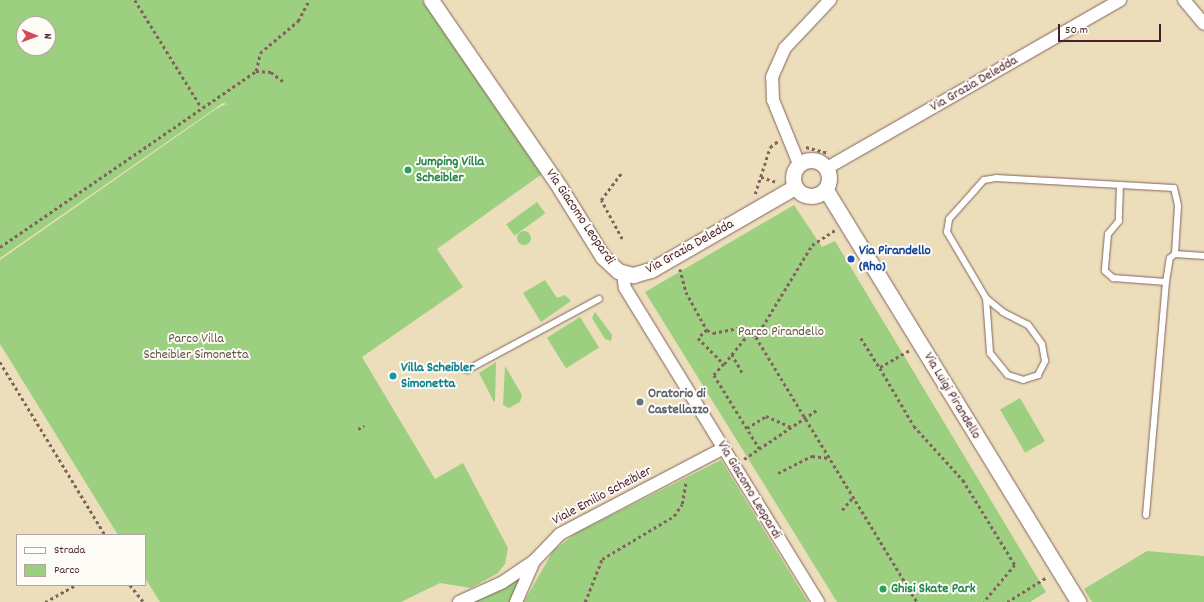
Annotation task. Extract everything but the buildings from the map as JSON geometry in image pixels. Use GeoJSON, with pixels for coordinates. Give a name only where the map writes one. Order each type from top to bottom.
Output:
{"type":"FeatureCollection","features":[{"type":"Feature","properties":{"kind":"street","name":"Via Giacomo Leopardi"},"geometry":{"type":"LineString","coordinates":[[431,0],[560,188],[603,257],[621,282],[818,602]]}},
{"type":"Feature","properties":{"kind":"street"},"geometry":{"type":"LineString","coordinates":[[799,164],[817,161],[827,168],[830,179],[826,190],[810,197],[795,187],[793,175],[799,164],[773,95],[776,64],[785,48],[830,0]]}},
{"type":"Feature","properties":{"kind":"street","name":"Via Grazia Deledda"},"geometry":{"type":"LineString","coordinates":[[827,168],[1120,0]]}},
{"type":"Feature","properties":{"kind":"street"},"geometry":{"type":"LineString","coordinates":[[1184,0],[1204,24]]}},
{"type":"Feature","properties":{"kind":"street","name":"Via Grazia Deledda"},"geometry":{"type":"LineString","coordinates":[[621,282],[651,270],[795,187]]}},
{"type":"Feature","properties":{"kind":"street","name":"Via Luigi Pirandello"},"geometry":{"type":"LineString","coordinates":[[826,190],[1078,602]]}},
{"type":"Feature","properties":{"kind":"street","name":"Viale Emilio Scheibler"},"geometry":{"type":"LineString","coordinates":[[459,602],[503,582],[534,561],[560,534],[724,448]]}},
{"type":"Feature","properties":{"kind":"street"},"geometry":{"type":"LineString","coordinates":[[516,602],[534,561]]}},
{"type":"Feature","properties":{"kind":"lane"},"geometry":{"type":"LineString","coordinates":[[986,298],[990,353],[1008,375],[1023,380],[1038,375],[1044,361],[1042,344],[1028,324],[1003,312],[986,298],[947,232],[949,219],[984,180],[996,178],[1174,188],[1178,206],[1175,254]]}},
{"type":"Feature","properties":{"kind":"lane"},"geometry":{"type":"LineString","coordinates":[[1120,185],[1119,221],[1108,234],[1105,271],[1113,278],[1166,282]]}},
{"type":"Feature","properties":{"kind":"lane"},"geometry":{"type":"LineString","coordinates":[[1146,515],[1166,282],[1170,258],[1175,254],[1204,256]]}},
{"type":"Feature","properties":{"kind":"lane"},"geometry":{"type":"LineString","coordinates":[[467,370],[599,299]]}},
{"type":"Feature","properties":{"kind":"path"},"geometry":{"type":"LineString","coordinates":[[135,0],[201,107]]}},
{"type":"Feature","properties":{"kind":"path"},"geometry":{"type":"LineString","coordinates":[[256,71],[260,53],[298,21],[309,0]]}},
{"type":"Feature","properties":{"kind":"path"},"geometry":{"type":"LineString","coordinates":[[0,247],[201,107],[256,71],[271,72],[284,82]]}},
{"type":"Feature","properties":{"kind":"path"},"geometry":{"type":"LineString","coordinates":[[750,199],[758,188],[770,147],[789,135]]}},
{"type":"Feature","properties":{"kind":"path"},"geometry":{"type":"LineString","coordinates":[[804,144],[818,152],[832,153]]}},
{"type":"Feature","properties":{"kind":"path"},"geometry":{"type":"LineString","coordinates":[[622,239],[601,200],[623,171]]}},
{"type":"Feature","properties":{"kind":"path"},"geometry":{"type":"LineString","coordinates":[[756,337],[812,245],[837,229]]}},
{"type":"Feature","properties":{"kind":"path"},"geometry":{"type":"LineString","coordinates":[[677,263],[686,292],[707,330],[713,333],[744,327],[756,337],[917,602]]}},
{"type":"Feature","properties":{"kind":"path"},"geometry":{"type":"LineString","coordinates":[[707,330],[698,338],[724,364]]}},
{"type":"Feature","properties":{"kind":"path"},"geometry":{"type":"LineString","coordinates":[[750,332],[714,375],[759,448]]}},
{"type":"Feature","properties":{"kind":"path"},"geometry":{"type":"LineString","coordinates":[[861,338],[914,426],[963,480],[1015,565],[984,602]]}},
{"type":"Feature","properties":{"kind":"path"},"geometry":{"type":"LineString","coordinates":[[880,368],[911,350]]}},
{"type":"Feature","properties":{"kind":"path"},"geometry":{"type":"LineString","coordinates":[[732,354],[743,374]]}},
{"type":"Feature","properties":{"kind":"path"},"geometry":{"type":"LineString","coordinates":[[0,362],[104,534]]}},
{"type":"Feature","properties":{"kind":"path"},"geometry":{"type":"LineString","coordinates":[[740,461],[818,409]]}},
{"type":"Feature","properties":{"kind":"path"},"geometry":{"type":"LineString","coordinates":[[747,428],[766,416],[791,427]]}},
{"type":"Feature","properties":{"kind":"path"},"geometry":{"type":"LineString","coordinates":[[358,429],[364,426]]}},
{"type":"Feature","properties":{"kind":"path"},"geometry":{"type":"LineString","coordinates":[[778,473],[812,456],[829,458]]}},
{"type":"Feature","properties":{"kind":"path"},"geometry":{"type":"LineString","coordinates":[[585,602],[602,560],[674,516],[687,487],[683,469]]}},
{"type":"Feature","properties":{"kind":"path"},"geometry":{"type":"LineString","coordinates":[[842,510],[853,497]]}},
{"type":"Feature","properties":{"kind":"path"},"geometry":{"type":"LineString","coordinates":[[1007,602],[1050,576]]}},
{"type":"Feature","properties":{"kind":"path"},"geometry":{"type":"LineString","coordinates":[[45,602],[74,586]]}},
{"type":"Feature","properties":{"kind":"path"},"geometry":{"type":"LineString","coordinates":[[131,586],[144,602]]}},
{"type":"Feature","properties":{"kind":"green space","name":"Parco Villa Scheibler Simonetta"},"geometry":{"type":"Polygon","coordinates":[[[0,0],[422,0],[542,174],[437,249],[463,287],[362,357],[435,479],[463,463],[508,548],[505,564],[498,573],[471,588],[440,583],[401,602],[160,602],[146,580],[146,534],[117,534],[0,344],[0,260],[216,109],[226,104],[235,106],[223,103],[0,258],[0,0]]]}},
{"type":"Feature","properties":{"kind":"green space"},"geometry":{"type":"Polygon","coordinates":[[[537,202],[545,213],[514,236],[506,224],[537,202]]]}},
{"type":"Feature","properties":{"kind":"green space","name":"Parco Pirandello"},"geometry":{"type":"Polygon","coordinates":[[[794,205],[822,247],[835,241],[1046,592],[1030,602],[837,602],[645,292],[794,205]]]}},
{"type":"Feature","properties":{"kind":"green space"},"geometry":{"type":"Polygon","coordinates":[[[521,231],[527,231],[531,235],[531,241],[527,245],[521,245],[517,241],[517,235],[521,231]]]}},
{"type":"Feature","properties":{"kind":"green space"},"geometry":{"type":"Polygon","coordinates":[[[545,280],[557,298],[565,295],[571,301],[541,322],[523,293],[545,280]]]}},
{"type":"Feature","properties":{"kind":"green space"},"geometry":{"type":"Polygon","coordinates":[[[595,312],[612,335],[611,341],[605,339],[592,318],[595,312]]]}},
{"type":"Feature","properties":{"kind":"green space"},"geometry":{"type":"Polygon","coordinates":[[[580,317],[599,348],[566,368],[547,338],[580,317]]]}},
{"type":"Feature","properties":{"kind":"green space"},"geometry":{"type":"Polygon","coordinates":[[[496,362],[495,401],[494,402],[479,373],[496,362]]]}},
{"type":"Feature","properties":{"kind":"green space"},"geometry":{"type":"Polygon","coordinates":[[[505,366],[522,395],[520,402],[509,408],[503,405],[505,366]]]}},
{"type":"Feature","properties":{"kind":"green space"},"geometry":{"type":"Polygon","coordinates":[[[1020,398],[1045,441],[1025,453],[1000,410],[1020,398]]]}},
{"type":"Feature","properties":{"kind":"green space"},"geometry":{"type":"Polygon","coordinates":[[[721,460],[808,602],[524,602],[553,551],[576,533],[721,460]]]}},
{"type":"Feature","properties":{"kind":"green space"},"geometry":{"type":"Polygon","coordinates":[[[1147,551],[1204,556],[1204,602],[1092,602],[1084,589],[1147,551]]]}},
{"type":"Feature","properties":{"kind":"green space"},"geometry":{"type":"Polygon","coordinates":[[[525,573],[510,602],[471,602],[525,573]]]}},
{"type":"Feature","properties":{"kind":"place","name":"Jumping Villa Scheibler"},"geometry":{"type":"Point","coordinates":[408,170]}},
{"type":"Feature","properties":{"kind":"place","name":"Via Pirandello (Rho)"},"geometry":{"type":"Point","coordinates":[851,259]}},
{"type":"Feature","properties":{"kind":"place","name":"Villa Scheibler Simonetta"},"geometry":{"type":"Point","coordinates":[393,376]}},
{"type":"Feature","properties":{"kind":"place","name":"Oratorio di Castellazzo"},"geometry":{"type":"Point","coordinates":[640,402]}},
{"type":"Feature","properties":{"kind":"place","name":"Ghisi Skate Park"},"geometry":{"type":"Point","coordinates":[883,589]}}]}
